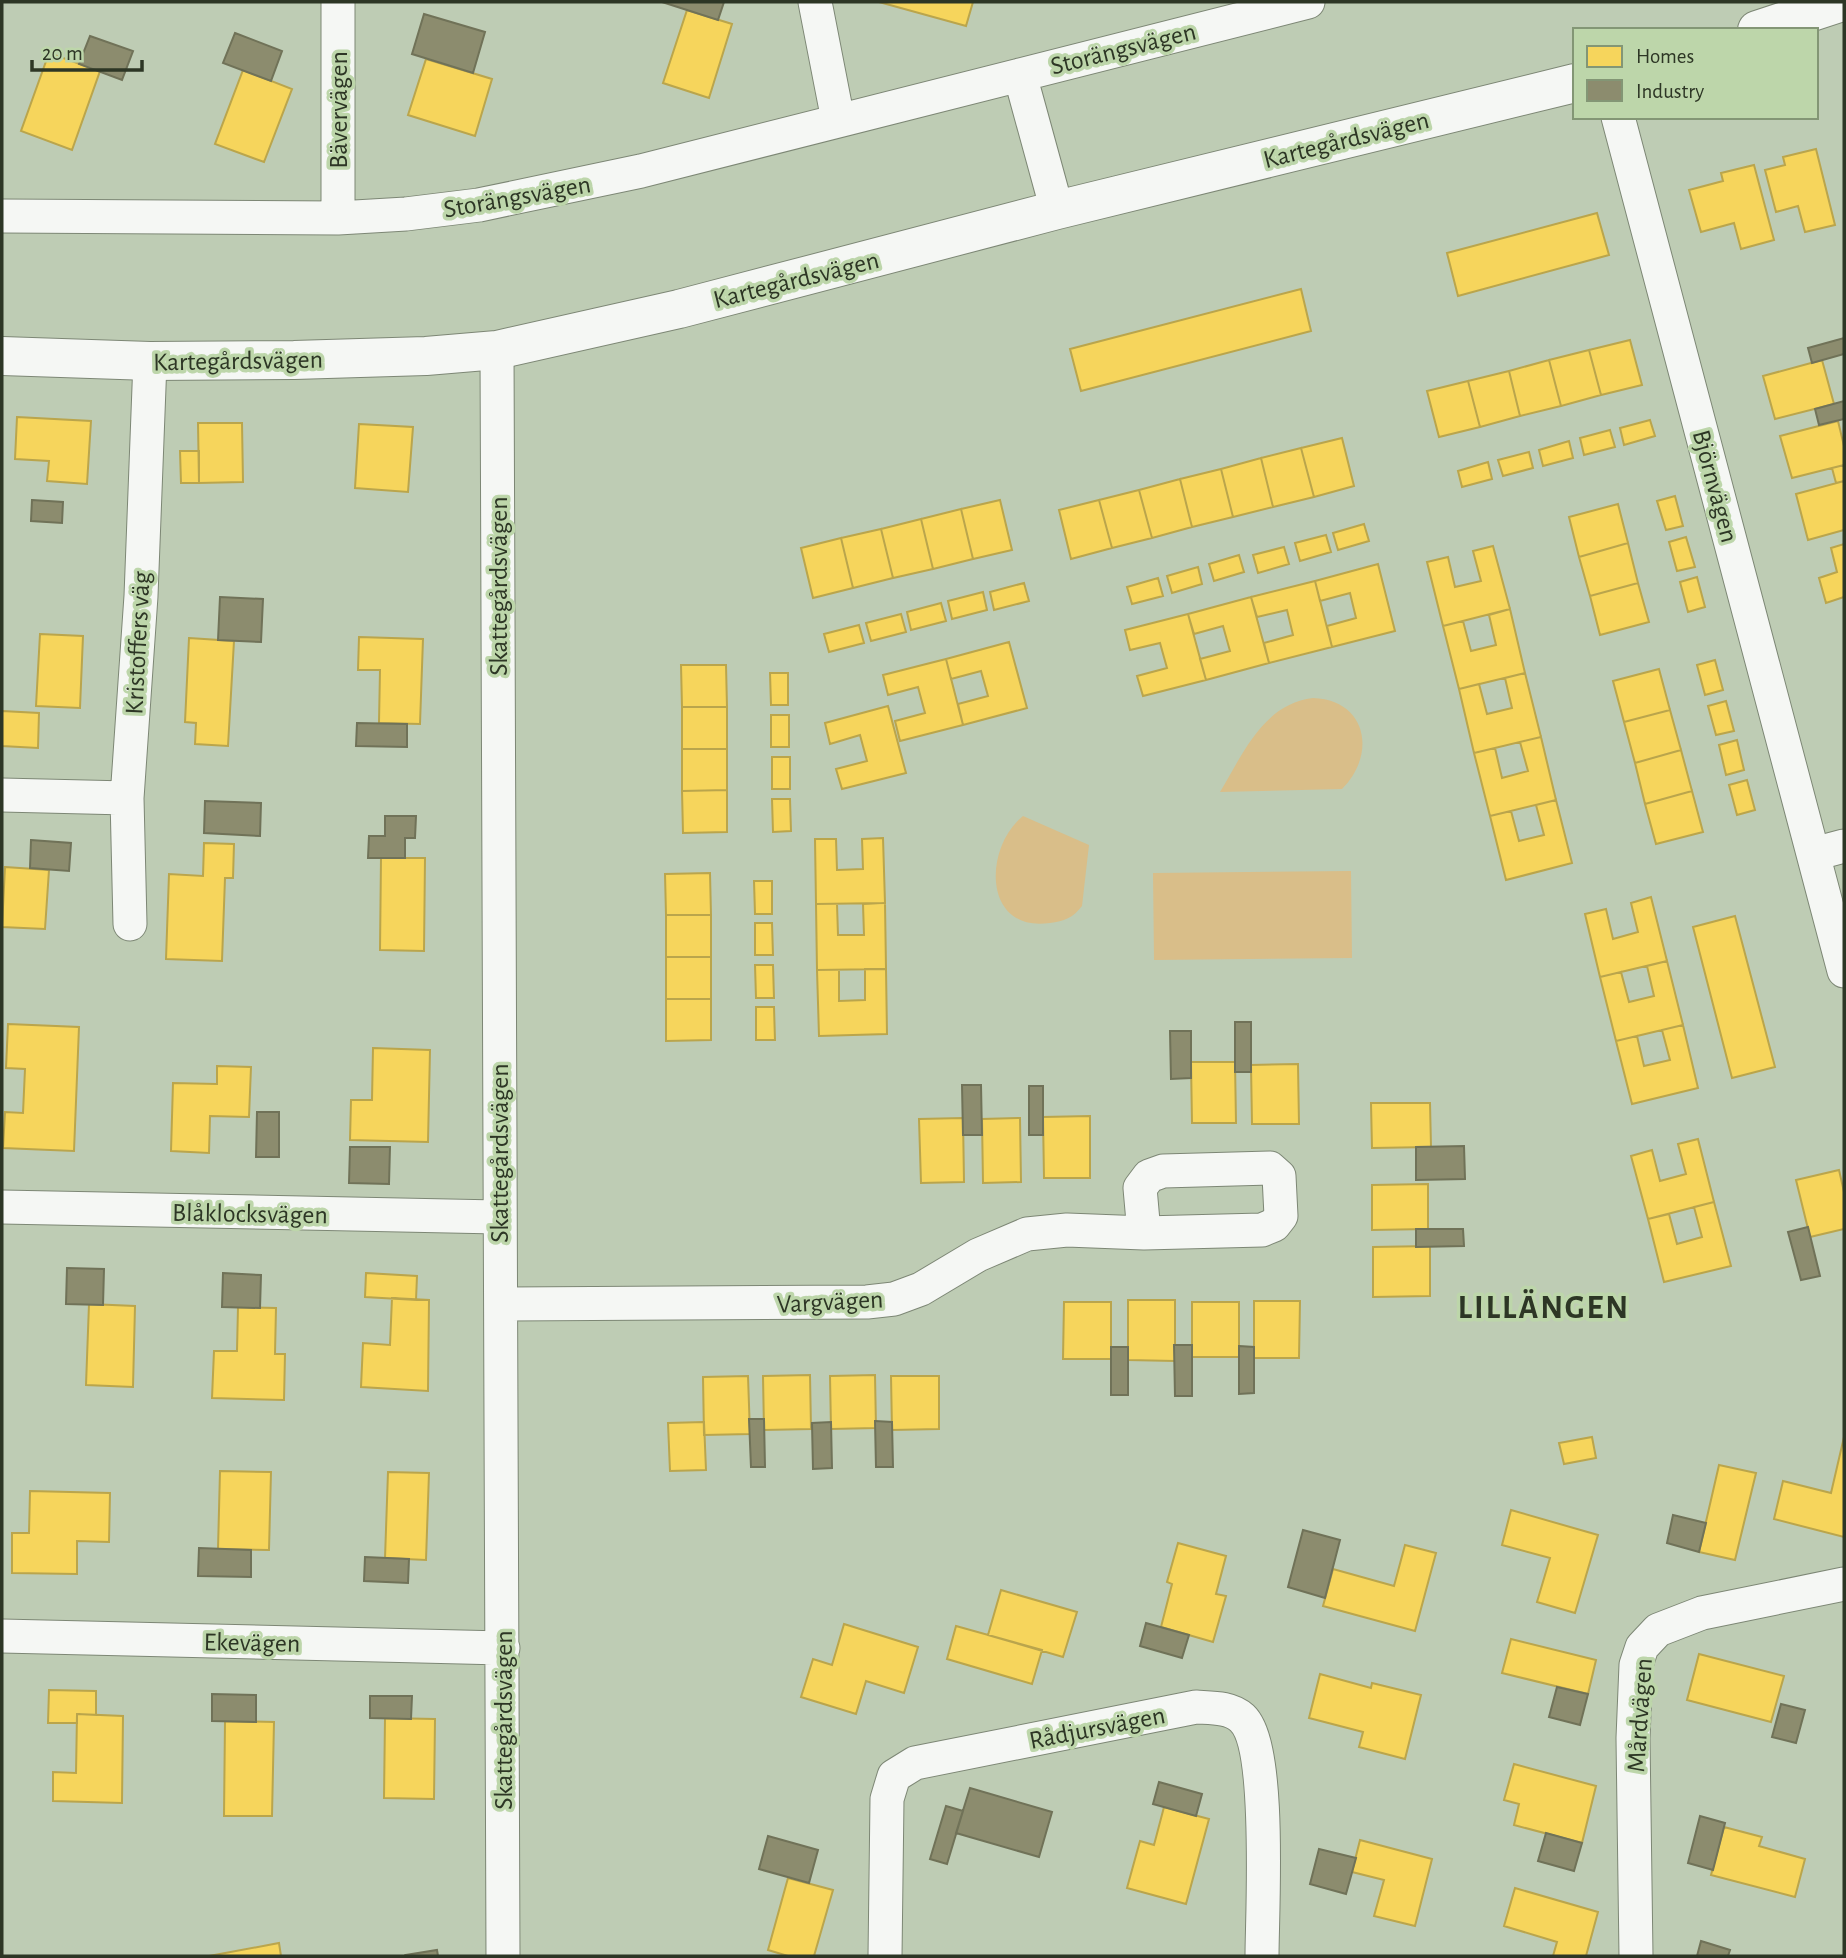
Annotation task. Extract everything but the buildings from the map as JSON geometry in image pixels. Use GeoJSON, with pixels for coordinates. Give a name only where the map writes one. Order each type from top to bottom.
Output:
{"type":"FeatureCollection","features":[{"type":"Feature","properties":{"kind":"street","name":"Bävervägen"},"geometry":{"type":"LineString","coordinates":[[338,2],[338,218]]}},
{"type":"Feature","properties":{"kind":"street"},"geometry":{"type":"LineString","coordinates":[[815,2],[838,120]]}},
{"type":"Feature","properties":{"kind":"street","name":"Storängsvägen"},"geometry":{"type":"LineString","coordinates":[[2,216],[338,218],[430,211],[543,193],[1020,75],[1192,16],[1308,2]]}},
{"type":"Feature","properties":{"kind":"street"},"geometry":{"type":"LineString","coordinates":[[1763,28],[1842,2]]}},
{"type":"Feature","properties":{"kind":"street","name":"Storängsvägen"},"geometry":{"type":"LineString","coordinates":[[1020,75],[1057,210]]}},
{"type":"Feature","properties":{"kind":"street","name":"Kartegårdsvägen"},"geometry":{"type":"LineString","coordinates":[[2,356],[150,362],[426,356],[497,350],[679,309],[1057,210],[1573,83]]}},
{"type":"Feature","properties":{"kind":"street","name":"Björnvägen"},"geometry":{"type":"LineString","coordinates":[[1619,119],[1829,850],[1844,971]]}},
{"type":"Feature","properties":{"kind":"street","name":"Skattegårdsvägen"},"geometry":{"type":"LineString","coordinates":[[497,350],[498,1217],[501,1304],[503,1956]]}},
{"type":"Feature","properties":{"kind":"street","name":"Kristoffers väg"},"geometry":{"type":"LineString","coordinates":[[130,924],[127,798],[141,596],[150,362]]}},
{"type":"Feature","properties":{"kind":"street"},"geometry":{"type":"LineString","coordinates":[[2,795],[127,798]]}},
{"type":"Feature","properties":{"kind":"street","name":"Blåklocksvägen"},"geometry":{"type":"LineString","coordinates":[[2,1207],[498,1217]]}},
{"type":"Feature","properties":{"kind":"street","name":"Vargvägen"},"geometry":{"type":"LineString","coordinates":[[501,1304],[867,1302],[894,1299],[921,1289],[978,1255],[1027,1234],[1067,1230],[1144,1233]]}},
{"type":"Feature","properties":{"kind":"street","name":"Mårdvägen"},"geometry":{"type":"LineString","coordinates":[[1636,1956],[1633,1738],[1636,1665],[1642,1647],[1658,1630],[1702,1613],[1844,1584]]}},
{"type":"Feature","properties":{"kind":"street","name":"Ekevägen"},"geometry":{"type":"LineString","coordinates":[[2,1636],[503,1648]]}},
{"type":"Feature","properties":{"kind":"street","name":"Rådjursvägen"},"geometry":{"type":"LineString","coordinates":[[885,1956],[887,1798],[894,1776],[902,1769],[946,1756],[1196,1707],[1228,1710],[1242,1718],[1258,1753],[1262,1810],[1262,1956]]}},
{"type":"Feature","properties":{"kind":"shaded area"},"geometry":{"type":"Polygon","coordinates":[[[1313,698],[1331,701],[1345,708],[1355,718],[1361,731],[1360,760],[1342,789],[1220,792],[1246,747],[1268,720],[1296,702],[1313,698]]]}},
{"type":"Feature","properties":{"kind":"shaded area"},"geometry":{"type":"Polygon","coordinates":[[[1023,816],[1089,845],[1082,906],[1064,920],[1028,923],[1012,915],[1001,902],[996,885],[996,867],[1010,830],[1023,816]]]}},
{"type":"Feature","properties":{"kind":"shaded area"},"geometry":{"type":"Polygon","coordinates":[[[1351,871],[1352,958],[1154,960],[1153,873],[1351,871]]]}},
{"type":"Feature","properties":{"kind":"district","name":"LILLÄNGEN"},"geometry":{"type":"Point","coordinates":[1544,1306]}}]}
